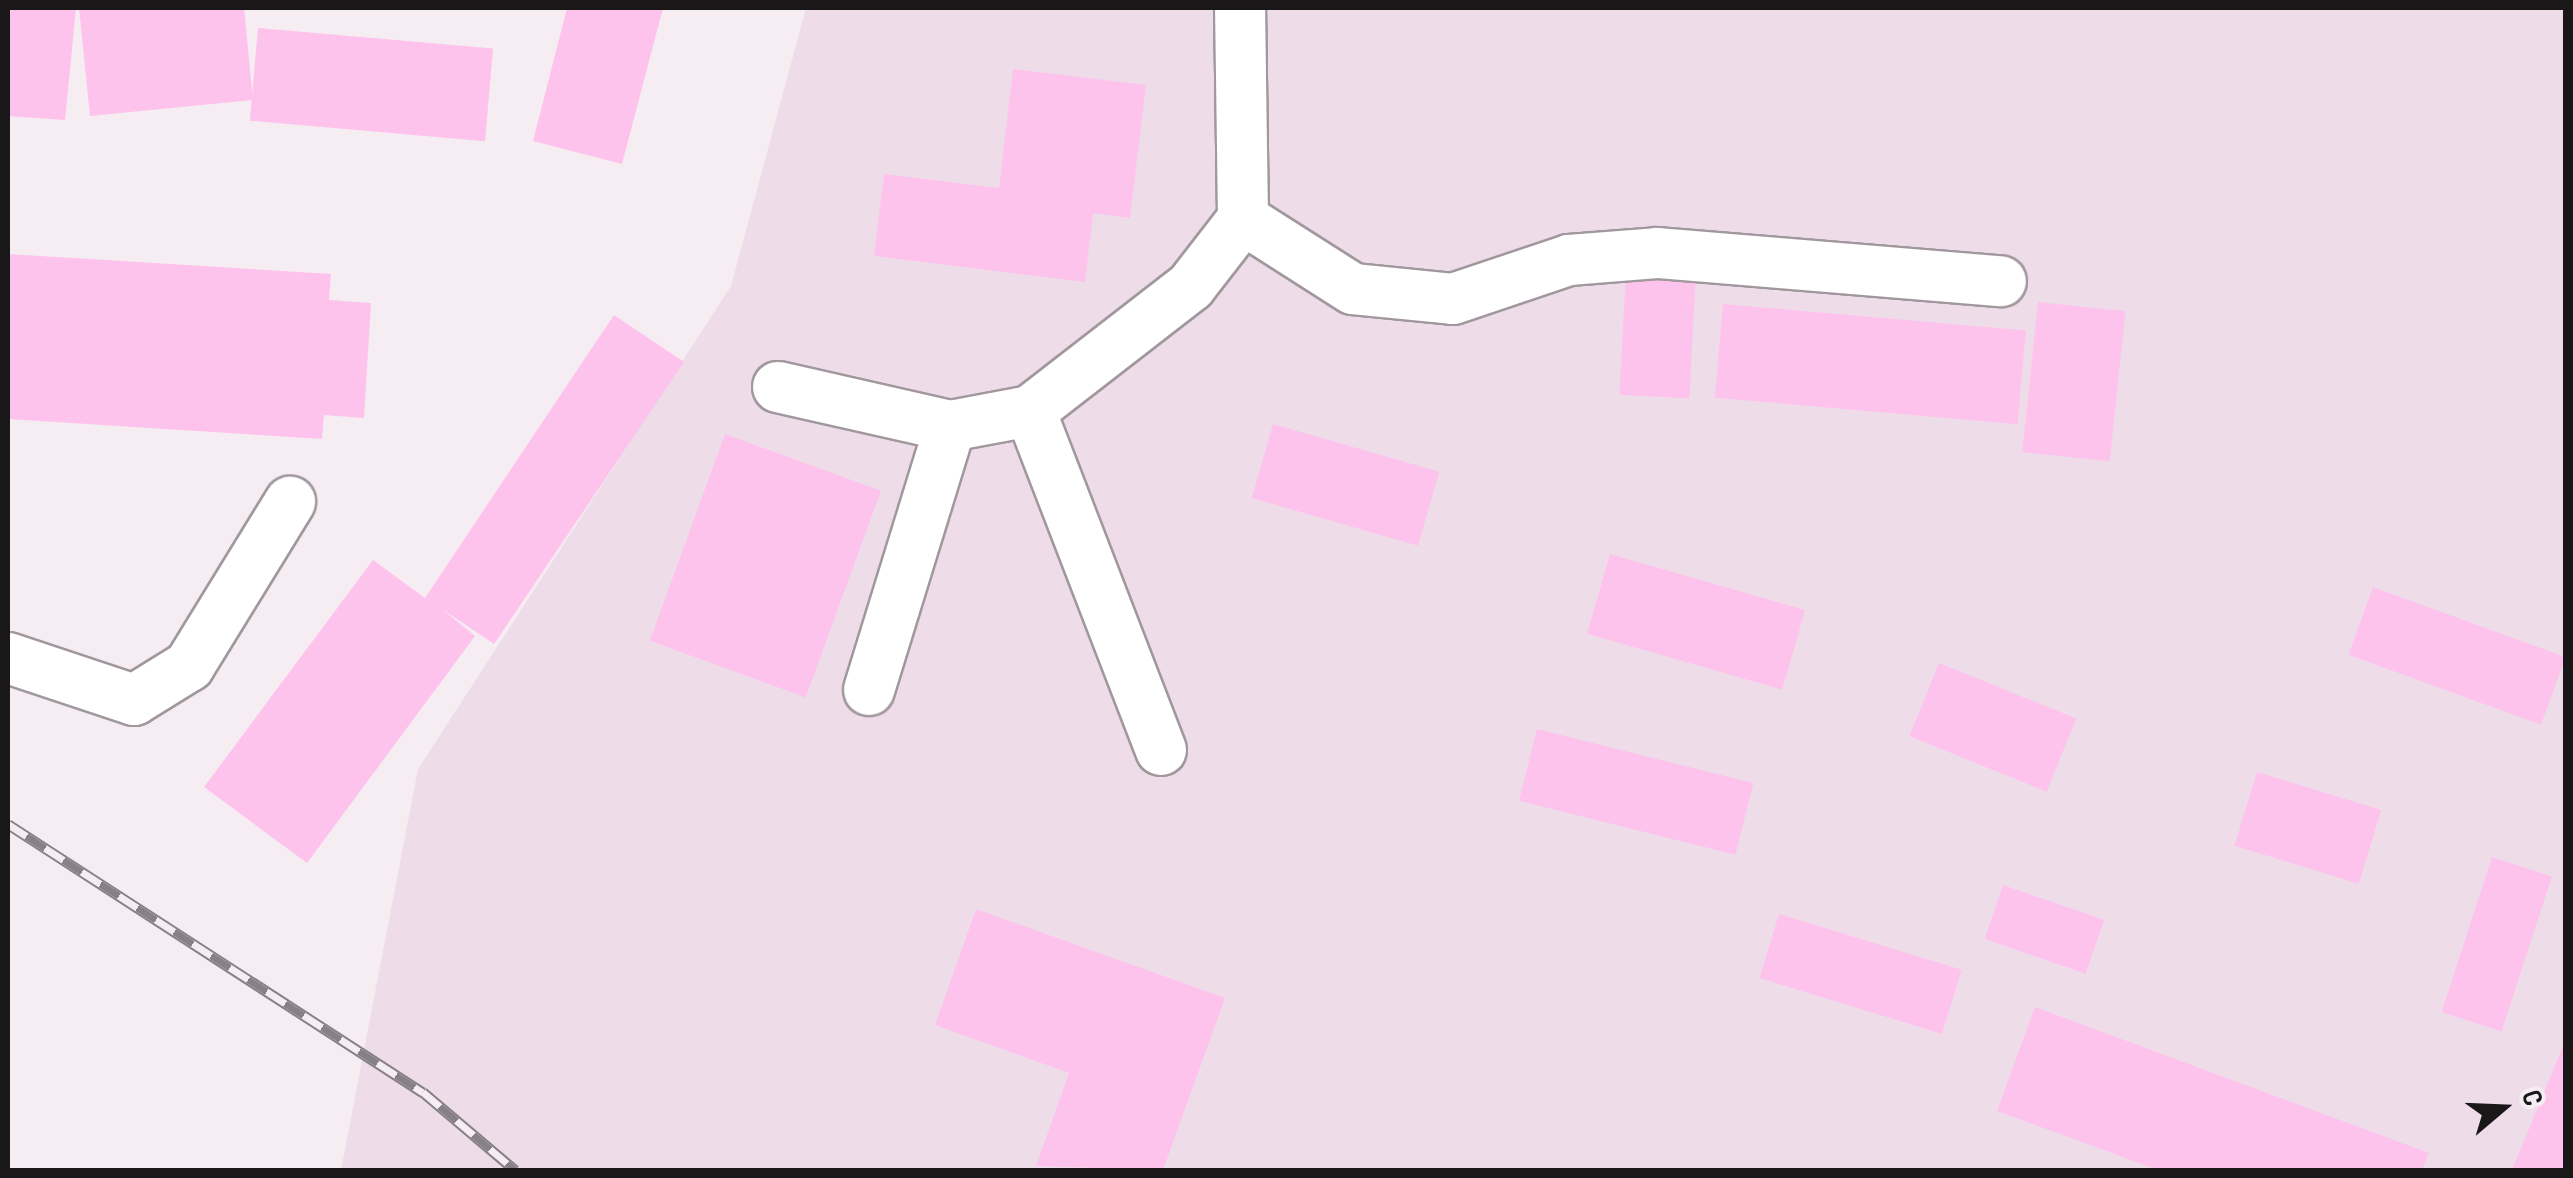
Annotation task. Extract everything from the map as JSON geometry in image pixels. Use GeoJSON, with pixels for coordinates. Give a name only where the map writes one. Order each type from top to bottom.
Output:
{"type":"FeatureCollection","features":[{"type":"Feature","properties":{"kind":"street"},"geometry":{"type":"LineString","coordinates":[[778,387],[950,426],[1030,411],[1191,286],[1243,220],[1240,8]]}},
{"type":"Feature","properties":{"kind":"street"},"geometry":{"type":"LineString","coordinates":[[1243,220],[1353,288],[1453,299],[1569,260],[1657,254],[2001,281]]}},
{"type":"Feature","properties":{"kind":"street"},"geometry":{"type":"LineString","coordinates":[[1030,411],[1161,750]]}},
{"type":"Feature","properties":{"kind":"street"},"geometry":{"type":"LineString","coordinates":[[870,690],[950,426]]}},
{"type":"Feature","properties":{"kind":"street"},"geometry":{"type":"LineString","coordinates":[[8,658],[134,700],[189,666],[290,502]]}},
{"type":"Feature","properties":{"kind":"shaded area"},"geometry":{"type":"Polygon","coordinates":[[[806,8],[2565,8],[2565,1170],[341,1170],[418,769],[731,286],[806,8]]]}},
{"type":"Feature","properties":{"kind":"building"},"geometry":{"type":"Polygon","coordinates":[[[8,8],[76,8],[65,120],[8,116],[8,8]]]}},
{"type":"Feature","properties":{"kind":"building"},"geometry":{"type":"Polygon","coordinates":[[[79,8],[244,8],[253,100],[90,116],[79,8]]]}},
{"type":"Feature","properties":{"kind":"building"},"geometry":{"type":"Polygon","coordinates":[[[567,8],[663,8],[622,164],[533,141],[567,8]]]}},
{"type":"Feature","properties":{"kind":"building"},"geometry":{"type":"Polygon","coordinates":[[[258,28],[493,49],[485,141],[250,121],[258,28]]]}},
{"type":"Feature","properties":{"kind":"building"},"geometry":{"type":"Polygon","coordinates":[[[1013,69],[1146,85],[1130,218],[1093,213],[1085,282],[874,256],[884,174],[999,188],[1013,69]]]}},
{"type":"Feature","properties":{"kind":"building"},"geometry":{"type":"Polygon","coordinates":[[[8,254],[331,274],[329,300],[371,303],[364,418],[324,415],[322,439],[8,419],[8,254]]]}},
{"type":"Feature","properties":{"kind":"building"},"geometry":{"type":"Polygon","coordinates":[[[1626,270],[1696,274],[1689,398],[1619,395],[1626,270]]]}},
{"type":"Feature","properties":{"kind":"building"},"geometry":{"type":"Polygon","coordinates":[[[2038,302],[2126,311],[2110,461],[2022,452],[2038,302]]]}},
{"type":"Feature","properties":{"kind":"building"},"geometry":{"type":"Polygon","coordinates":[[[1723,304],[2026,330],[2018,424],[1715,398],[1723,304]]]}},
{"type":"Feature","properties":{"kind":"building"},"geometry":{"type":"Polygon","coordinates":[[[614,315],[684,362],[494,644],[442,609],[475,636],[307,863],[204,787],[373,560],[425,598],[614,315]]]}},
{"type":"Feature","properties":{"kind":"building"},"geometry":{"type":"Polygon","coordinates":[[[1273,424],[1439,472],[1418,546],[1252,498],[1273,424]]]}},
{"type":"Feature","properties":{"kind":"building"},"geometry":{"type":"Polygon","coordinates":[[[725,434],[881,491],[806,698],[650,641],[725,434]]]}},
{"type":"Feature","properties":{"kind":"building"},"geometry":{"type":"Polygon","coordinates":[[[1610,554],[1805,610],[1782,690],[1587,634],[1610,554]]]}},
{"type":"Feature","properties":{"kind":"building"},"geometry":{"type":"Polygon","coordinates":[[[2373,587],[2566,657],[2541,725],[2348,655],[2373,587]]]}},
{"type":"Feature","properties":{"kind":"building"},"geometry":{"type":"Polygon","coordinates":[[[1939,663],[2076,718],[2047,792],[1909,736],[1939,663]]]}},
{"type":"Feature","properties":{"kind":"building"},"geometry":{"type":"Polygon","coordinates":[[[1537,729],[1753,783],[1735,855],[1519,801],[1537,729]]]}},
{"type":"Feature","properties":{"kind":"building"},"geometry":{"type":"Polygon","coordinates":[[[2257,772],[2381,810],[2359,884],[2234,846],[2257,772]]]}},
{"type":"Feature","properties":{"kind":"building"},"geometry":{"type":"Polygon","coordinates":[[[2492,857],[2552,876],[2502,1031],[2442,1012],[2492,857]]]}},
{"type":"Feature","properties":{"kind":"building"},"geometry":{"type":"Polygon","coordinates":[[[2003,885],[2104,920],[2086,974],[1984,939],[2003,885]]]}},
{"type":"Feature","properties":{"kind":"building"},"geometry":{"type":"Polygon","coordinates":[[[976,909],[1225,998],[1163,1170],[1036,1166],[1069,1073],[935,1025],[976,909]]]}},
{"type":"Feature","properties":{"kind":"building"},"geometry":{"type":"Polygon","coordinates":[[[1779,914],[1962,970],[1942,1034],[1759,978],[1779,914]]]}},
{"type":"Feature","properties":{"kind":"building"},"geometry":{"type":"Polygon","coordinates":[[[2035,1007],[2429,1153],[2422,1170],[2158,1170],[1997,1111],[2035,1007]]]}},
{"type":"Feature","properties":{"kind":"building"},"geometry":{"type":"Polygon","coordinates":[[[2565,1041],[2566,1170],[2512,1170],[2565,1041]]]}},
{"type":"Feature","properties":{"kind":"railway"},"geometry":{"type":"LineString","coordinates":[[8,824],[423,1092],[515,1170]]}}]}
